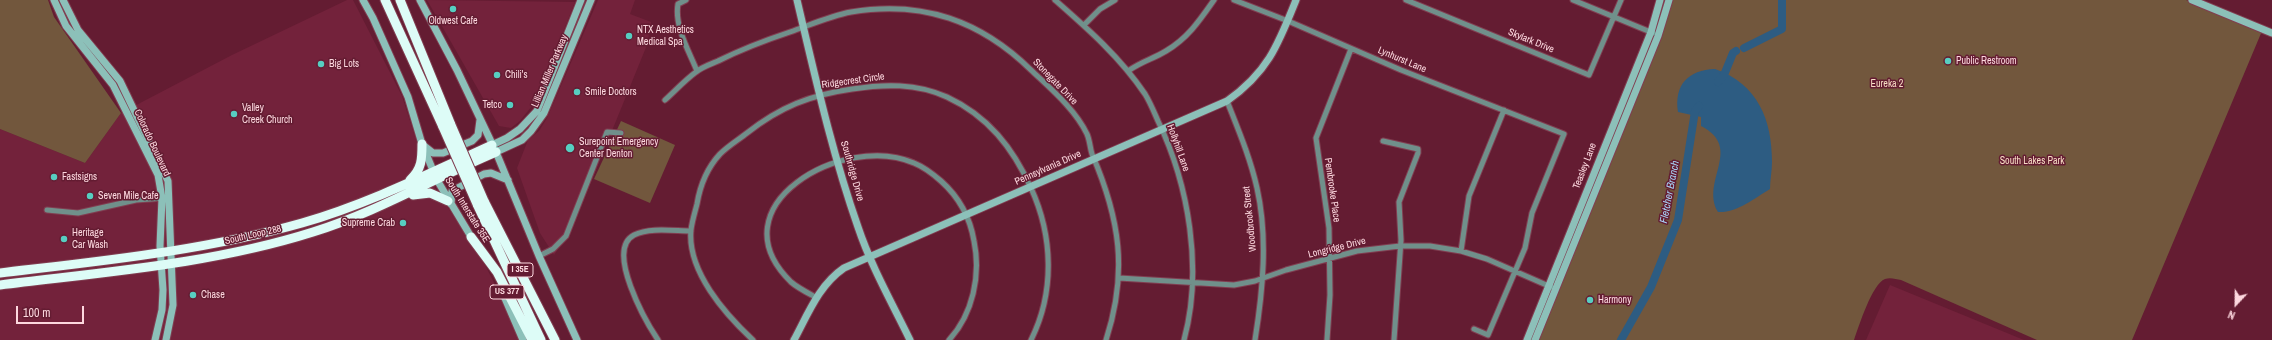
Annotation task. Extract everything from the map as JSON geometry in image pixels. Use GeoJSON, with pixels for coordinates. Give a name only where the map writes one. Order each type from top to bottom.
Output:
{"type":"FeatureCollection","features":[{"type":"Feature","properties":{"kind":"highway","name":"I 35E"},"geometry":{"type":"LineString","coordinates":[[385,0],[447,126],[541,340]]}},
{"type":"Feature","properties":{"kind":"highway","name":"I 35E"},"geometry":{"type":"LineString","coordinates":[[400,0],[409,19],[447,126]]}},
{"type":"Feature","properties":{"kind":"highway"},"geometry":{"type":"LineString","coordinates":[[403,0],[409,19]]}},
{"type":"Feature","properties":{"kind":"highway"},"geometry":{"type":"LineString","coordinates":[[404,186],[420,170],[422,144]]}},
{"type":"Feature","properties":{"kind":"highway","name":"South Loop 288"},"geometry":{"type":"LineString","coordinates":[[0,285],[171,263],[249,249],[309,233],[402,197],[435,176],[494,148]]}},
{"type":"Feature","properties":{"kind":"highway","name":"South Loop 288"},"geometry":{"type":"LineString","coordinates":[[0,273],[165,252],[243,238],[306,222],[435,176]]}},
{"type":"Feature","properties":{"kind":"highway"},"geometry":{"type":"LineString","coordinates":[[402,197],[430,193],[450,204]]}},
{"type":"Feature","properties":{"kind":"highway","name":"I 35E"},"geometry":{"type":"LineString","coordinates":[[480,203],[555,340]]}},
{"type":"Feature","properties":{"kind":"highway"},"geometry":{"type":"LineString","coordinates":[[306,222],[309,233]]}},
{"type":"Feature","properties":{"kind":"highway","name":"US 377"},"geometry":{"type":"LineString","coordinates":[[470,237],[497,272],[532,340]]}},
{"type":"Feature","properties":{"kind":"main road","name":"Colorado Boulevard"},"geometry":{"type":"LineString","coordinates":[[54,0],[126,102],[166,197],[165,252],[161,264],[163,290],[160,324],[156,340]]}},
{"type":"Feature","properties":{"kind":"main road","name":"Colorado Boulevard"},"geometry":{"type":"LineString","coordinates":[[63,0],[76,33]]}},
{"type":"Feature","properties":{"kind":"main road","name":"South Interstate 35E"},"geometry":{"type":"LineString","coordinates":[[363,0],[373,18],[408,97],[422,144],[435,176],[450,204],[496,278],[523,340]]}},
{"type":"Feature","properties":{"kind":"main road"},"geometry":{"type":"LineString","coordinates":[[420,0],[457,70],[494,148],[576,340]]}},
{"type":"Feature","properties":{"kind":"main road","name":"Lillian Miller Parkway"},"geometry":{"type":"LineString","coordinates":[[494,148],[529,121],[537,111],[581,0]]}},
{"type":"Feature","properties":{"kind":"main road","name":"Lillian Miller Parkway"},"geometry":{"type":"LineString","coordinates":[[494,148],[522,140],[531,131],[547,107],[591,0]]}},
{"type":"Feature","properties":{"kind":"main road","name":"Southridge Drive"},"geometry":{"type":"LineString","coordinates":[[796,0],[838,161],[858,228],[869,256],[910,340]]}},
{"type":"Feature","properties":{"kind":"main road","name":"Pennsylvania Drive"},"geometry":{"type":"LineString","coordinates":[[794,340],[816,298],[835,275],[869,256],[967,215],[1227,101],[1246,87],[1264,67],[1288,21],[1296,0]]}},
{"type":"Feature","properties":{"kind":"main road","name":"Teasley Lane"},"geometry":{"type":"LineString","coordinates":[[1655,34],[1660,0]]}},
{"type":"Feature","properties":{"kind":"main road","name":"Teasley Lane"},"geometry":{"type":"LineString","coordinates":[[1527,340],[1552,288],[1669,0]]}},
{"type":"Feature","properties":{"kind":"main road"},"geometry":{"type":"LineString","coordinates":[[2192,0],[2272,33]]}},
{"type":"Feature","properties":{"kind":"main road"},"geometry":{"type":"LineString","coordinates":[[554,69],[562,70]]}},
{"type":"Feature","properties":{"kind":"main road"},"geometry":{"type":"LineString","coordinates":[[422,144],[433,153],[443,153],[475,138],[479,132],[480,119]]}},
{"type":"Feature","properties":{"kind":"main road"},"geometry":{"type":"LineString","coordinates":[[450,204],[452,190],[484,174],[492,173],[508,180]]}},
{"type":"Feature","properties":{"kind":"main road","name":"Colorado Boulevard"},"geometry":{"type":"LineString","coordinates":[[165,252],[171,263],[172,310],[165,340]]}},
{"type":"Feature","properties":{"kind":"main road","name":"Teasley Lane"},"geometry":{"type":"LineString","coordinates":[[1535,340],[1552,288]]}},
{"type":"Feature","properties":{"kind":"main road"},"geometry":{"type":"LineString","coordinates":[[160,324],[164,331],[165,340]]}},
{"type":"Feature","properties":{"kind":"street"},"geometry":{"type":"LineString","coordinates":[[686,0],[678,4],[676,13],[683,38],[697,71]]}},
{"type":"Feature","properties":{"kind":"street","name":"Hollyhill Lane"},"geometry":{"type":"LineString","coordinates":[[1055,0],[1084,25],[1128,71],[1146,96],[1162,129],[1175,162],[1186,206],[1192,247],[1192,283],[1184,340]]}},
{"type":"Feature","properties":{"kind":"street"},"geometry":{"type":"LineString","coordinates":[[1084,25],[1100,9],[1115,0]]}},
{"type":"Feature","properties":{"kind":"street"},"geometry":{"type":"LineString","coordinates":[[1128,71],[1147,58],[1165,51],[1184,39],[1193,30],[1214,0]]}},
{"type":"Feature","properties":{"kind":"street","name":"Lynhurst Lane"},"geometry":{"type":"LineString","coordinates":[[1234,0],[1288,21],[1467,97],[1564,134],[1532,212],[1525,248],[1514,270]]}},
{"type":"Feature","properties":{"kind":"street","name":"Skylark Drive"},"geometry":{"type":"LineString","coordinates":[[1406,0],[1589,75],[1614,17]]}},
{"type":"Feature","properties":{"kind":"street"},"geometry":{"type":"LineString","coordinates":[[1573,0],[1655,34]]}},
{"type":"Feature","properties":{"kind":"street"},"geometry":{"type":"LineString","coordinates":[[1614,17],[1620,0]]}},
{"type":"Feature","properties":{"kind":"street","name":"Stonegate Drive"},"geometry":{"type":"LineString","coordinates":[[664,100],[697,71],[751,45],[851,12],[887,8],[933,12],[965,22],[1004,44],[1062,100],[1085,131],[1114,216],[1118,248],[1119,278],[1115,303],[1106,340]]}},
{"type":"Feature","properties":{"kind":"street","name":"Pembrooke Place"},"geometry":{"type":"LineString","coordinates":[[1327,340],[1330,258],[1325,192],[1316,138],[1351,49]]}},
{"type":"Feature","properties":{"kind":"street","name":"Ridgecrest Circle"},"geometry":{"type":"LineString","coordinates":[[754,340],[730,316],[707,286],[698,269],[692,245],[691,230],[700,188],[710,168],[721,153],[769,116],[820,94],[884,84],[914,87],[946,97],[969,110],[995,131],[1018,160],[1030,187],[1045,230],[1049,262],[1045,298],[1031,340]]}},
{"type":"Feature","properties":{"kind":"street","name":"Woodbrook Street"},"geometry":{"type":"LineString","coordinates":[[1227,101],[1242,135],[1256,187],[1262,235],[1262,278],[1255,340]]}},
{"type":"Feature","properties":{"kind":"street"},"geometry":{"type":"LineString","coordinates":[[1461,251],[1470,196],[1504,110]]}},
{"type":"Feature","properties":{"kind":"street"},"geometry":{"type":"LineString","coordinates":[[539,256],[553,249],[566,236],[607,132],[621,133]]}},
{"type":"Feature","properties":{"kind":"street"},"geometry":{"type":"LineString","coordinates":[[1383,141],[1418,149],[1418,153],[1399,202],[1400,246],[1394,340]]}},
{"type":"Feature","properties":{"kind":"street"},"geometry":{"type":"LineString","coordinates":[[816,298],[792,283],[783,272],[772,253],[768,239],[775,204],[791,185],[802,178],[838,161],[876,156],[895,157],[913,162],[931,172],[946,185],[959,200],[967,215],[976,252],[976,277],[966,313],[961,325],[949,340]]}},
{"type":"Feature","properties":{"kind":"street"},"geometry":{"type":"LineString","coordinates":[[47,210],[78,213],[136,200],[166,197]]}},
{"type":"Feature","properties":{"kind":"street"},"geometry":{"type":"LineString","coordinates":[[658,340],[630,285],[624,259],[625,244],[633,236],[643,232],[691,230]]}},
{"type":"Feature","properties":{"kind":"street","name":"Longridge Drive"},"geometry":{"type":"LineString","coordinates":[[1119,278],[1234,285],[1363,250],[1400,246],[1430,246],[1461,251],[1514,270],[1552,288]]}},
{"type":"Feature","properties":{"kind":"street"},"geometry":{"type":"LineString","coordinates":[[1474,329],[1487,338],[1514,270]]}},
{"type":"Feature","properties":{"kind":"shaded area"},"geometry":{"type":"Polygon","coordinates":[[[347,0],[353,0],[402,96],[428,177],[484,263],[508,310],[519,340],[0,340],[0,129],[85,163],[121,113],[232,55],[347,0]]]}},
{"type":"Feature","properties":{"kind":"shaded area"},"geometry":{"type":"Polygon","coordinates":[[[427,0],[575,2],[535,102],[520,121],[511,128],[499,126],[427,0]]]}},
{"type":"Feature","properties":{"kind":"shaded area"},"geometry":{"type":"Polygon","coordinates":[[[598,0],[635,0],[630,14],[651,22],[647,45],[571,231],[554,255],[540,233],[517,168],[528,140],[539,131],[547,118],[598,0]]]}},
{"type":"Feature","properties":{"kind":"shaded area"},"geometry":{"type":"Polygon","coordinates":[[[1890,285],[2024,340],[1866,340],[1890,285]]]}},
{"type":"Feature","properties":{"kind":"green space"},"geometry":{"type":"Polygon","coordinates":[[[0,0],[48,0],[54,17],[121,113],[85,163],[0,129],[0,0]]]}},
{"type":"Feature","properties":{"kind":"green space","name":"South Lakes Park"},"geometry":{"type":"Polygon","coordinates":[[[1668,0],[2186,0],[2262,31],[2132,340],[2037,340],[1901,280],[1889,278],[1880,282],[1875,289],[1866,306],[1854,340],[1535,340],[1658,36],[1668,0]]]}},
{"type":"Feature","properties":{"kind":"green space"},"geometry":{"type":"Polygon","coordinates":[[[621,121],[675,145],[650,203],[594,179],[621,121]]]}},
{"type":"Feature","properties":{"kind":"water"},"geometry":{"type":"Polygon","coordinates":[[[1715,69],[1742,84],[1760,105],[1769,132],[1771,147],[1772,162],[1770,189],[1739,208],[1725,212],[1718,212],[1714,200],[1714,189],[1721,155],[1719,144],[1713,135],[1701,126],[1701,117],[1678,112],[1677,102],[1681,87],[1690,76],[1697,72],[1715,69]]]}},
{"type":"Feature","properties":{"kind":"waterway","name":"Fletcher Branch"},"geometry":{"type":"LineString","coordinates":[[1744,48],[1782,29],[1782,0]]}},
{"type":"Feature","properties":{"kind":"waterway","name":"Fletcher Branch"},"geometry":{"type":"LineString","coordinates":[[1718,82],[1724,75],[1733,53],[1736,51]]}},
{"type":"Feature","properties":{"kind":"waterway","name":"Fletcher Branch"},"geometry":{"type":"LineString","coordinates":[[1621,340],[1651,287],[1678,220],[1695,111],[1699,106]]}},
{"type":"Feature","properties":{"kind":"place","name":"Oldwest Cafe"},"geometry":{"type":"Point","coordinates":[453,9]}},
{"type":"Feature","properties":{"kind":"place","name":"NTX Aesthetics Medical Spa"},"geometry":{"type":"Point","coordinates":[629,36]}},
{"type":"Feature","properties":{"kind":"place","name":"Public Restroom"},"geometry":{"type":"Point","coordinates":[1948,61]}},
{"type":"Feature","properties":{"kind":"place","name":"Big Lots"},"geometry":{"type":"Point","coordinates":[321,64]}},
{"type":"Feature","properties":{"kind":"place","name":"Chili's"},"geometry":{"type":"Point","coordinates":[497,75]}},
{"type":"Feature","properties":{"kind":"place","name":"Smile Doctors"},"geometry":{"type":"Point","coordinates":[577,92]}},
{"type":"Feature","properties":{"kind":"place","name":"Tetco"},"geometry":{"type":"Point","coordinates":[510,105]}},
{"type":"Feature","properties":{"kind":"place","name":"Valley Creek Church"},"geometry":{"type":"Point","coordinates":[234,114]}},
{"type":"Feature","properties":{"kind":"place","name":"Surepoint Emergency Center Denton"},"geometry":{"type":"Point","coordinates":[570,148]}},
{"type":"Feature","properties":{"kind":"place","name":"Fastsigns"},"geometry":{"type":"Point","coordinates":[54,177]}},
{"type":"Feature","properties":{"kind":"place","name":"Seven Mile Cafe"},"geometry":{"type":"Point","coordinates":[90,196]}},
{"type":"Feature","properties":{"kind":"place","name":"Supreme Crab"},"geometry":{"type":"Point","coordinates":[403,223]}},
{"type":"Feature","properties":{"kind":"place","name":"Heritage Car Wash"},"geometry":{"type":"Point","coordinates":[64,239]}},
{"type":"Feature","properties":{"kind":"place","name":"Chase"},"geometry":{"type":"Point","coordinates":[193,295]}},
{"type":"Feature","properties":{"kind":"place","name":"Harmony"},"geometry":{"type":"Point","coordinates":[1590,300]}},
{"type":"Feature","properties":{"kind":"park label","name":"Eureka 2"},"geometry":{"type":"Point","coordinates":[1887,84]}}]}
